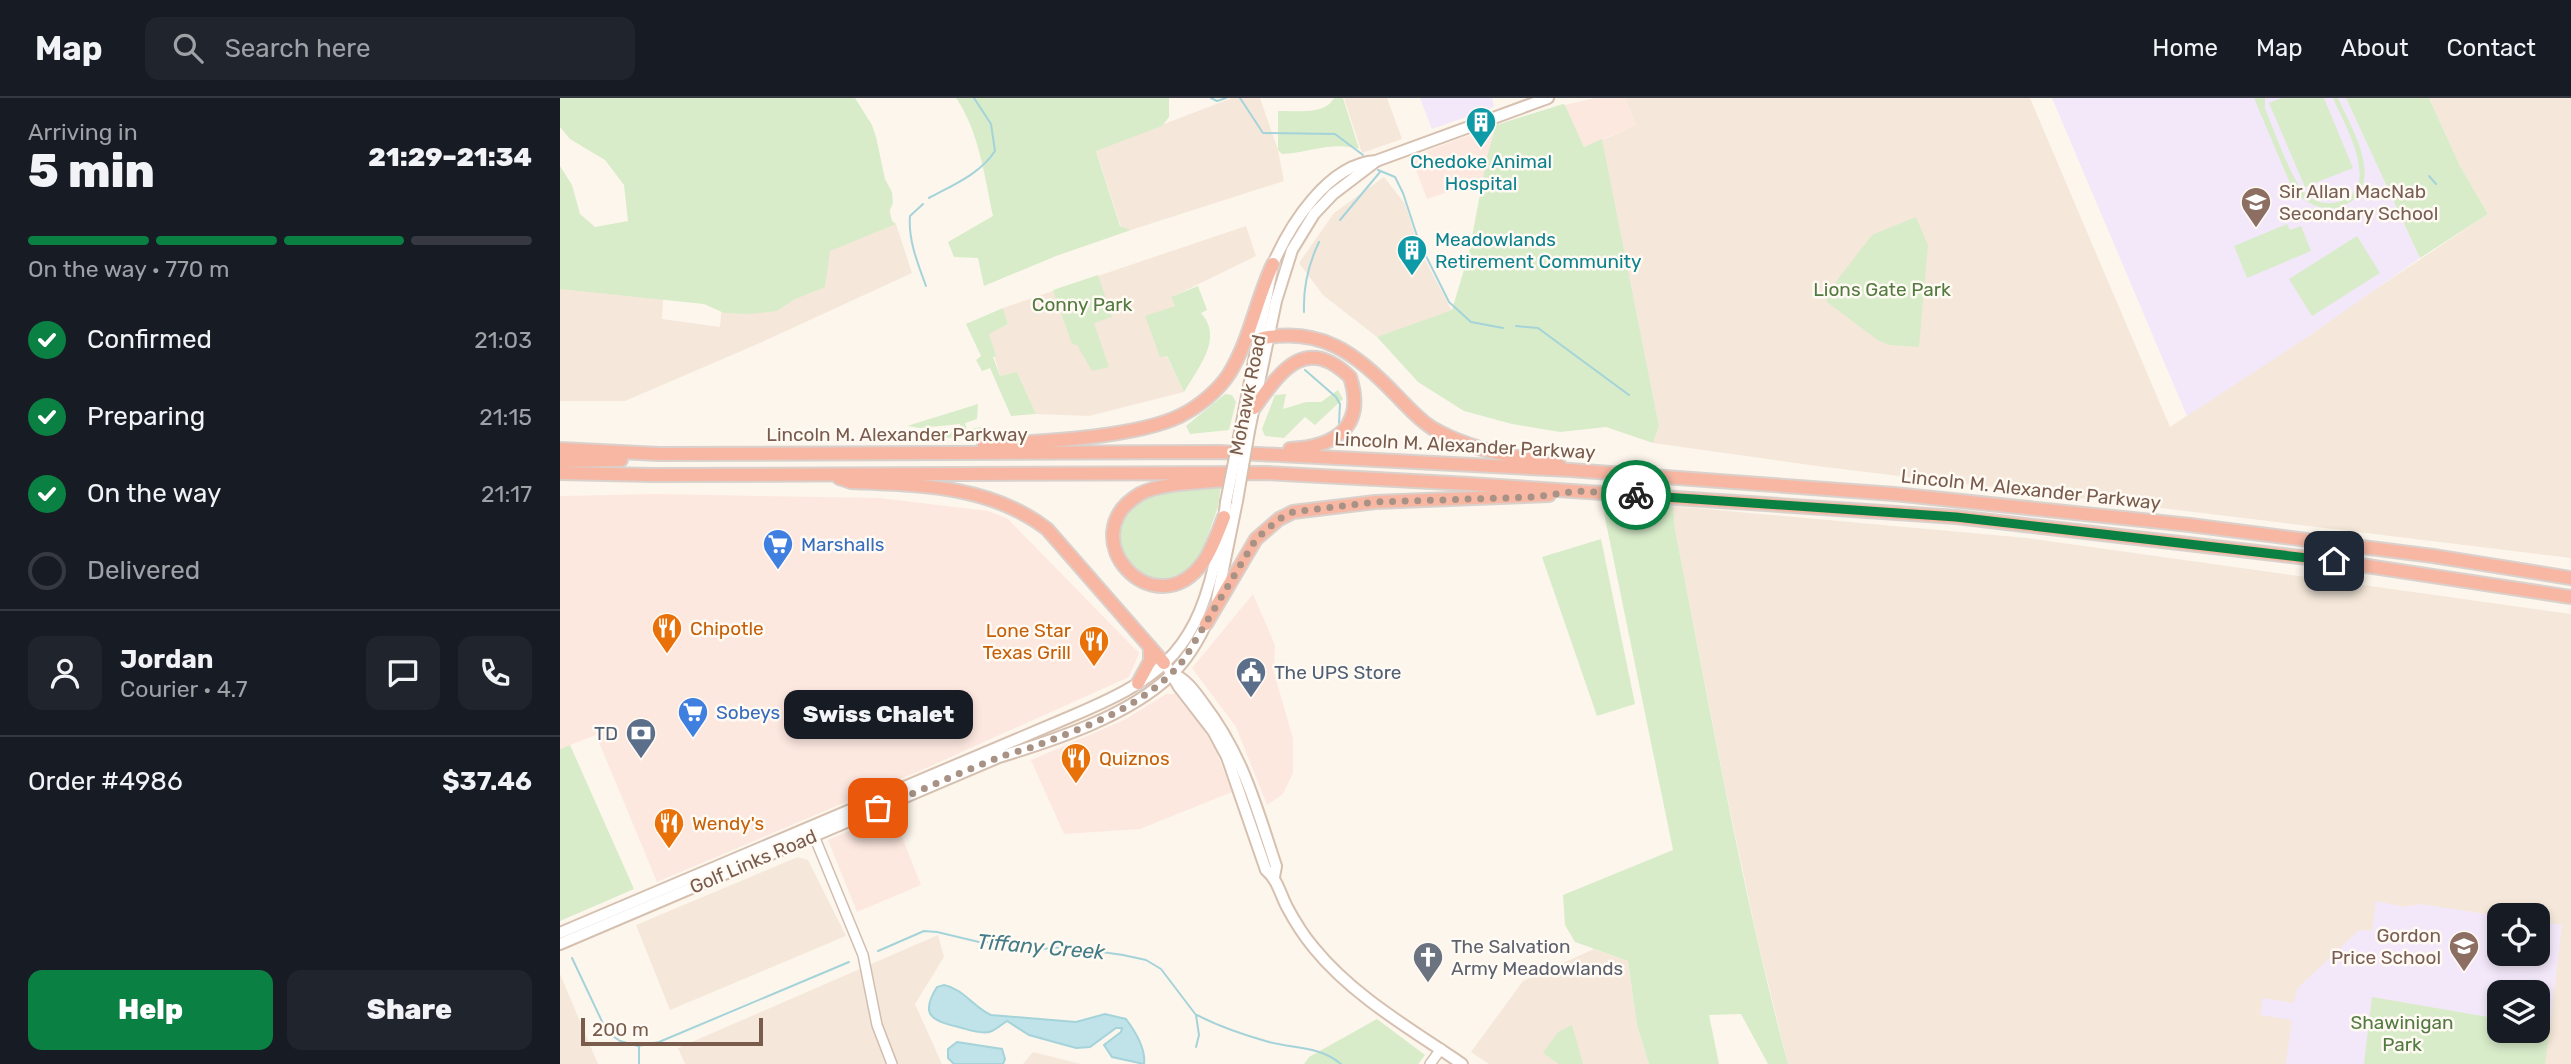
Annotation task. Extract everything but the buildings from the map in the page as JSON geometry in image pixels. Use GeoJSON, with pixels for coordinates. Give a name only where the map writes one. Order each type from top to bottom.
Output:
{"type":"FeatureCollection","features":[{"type":"Feature","properties":{"kind":"highway"},"geometry":{"type":"LineString","coordinates":[[925,453],[941,448],[1097,435],[1158,424],[1181,416],[1212,393],[1227,377],[1240,354],[1261,289],[1273,264]]}},
{"type":"Feature","properties":{"kind":"highway"},"geometry":{"type":"LineString","coordinates":[[1264,338],[1309,339],[1334,345],[1363,363],[1432,428],[1488,451],[1549,462],[1570,470]]}},
{"type":"Feature","properties":{"kind":"highway"},"geometry":{"type":"LineString","coordinates":[[1220,452],[1231,448],[1273,449],[1319,445],[1339,435],[1353,416],[1356,405],[1350,377],[1335,365],[1313,358],[1291,363],[1254,408]]}},
{"type":"Feature","properties":{"kind":"highway","name":"Lincoln M. Alexander Parkway"},"geometry":{"type":"LineString","coordinates":[[560,449],[659,454],[1220,452],[1570,470],[1894,494],[2190,525],[2414,553],[2571,578]]}},
{"type":"Feature","properties":{"kind":"highway"},"geometry":{"type":"LineString","coordinates":[[560,461],[635,460],[659,454]]}},
{"type":"Feature","properties":{"kind":"highway"},"geometry":{"type":"LineString","coordinates":[[560,473],[652,475]]}},
{"type":"Feature","properties":{"kind":"highway"},"geometry":{"type":"LineString","coordinates":[[1224,517],[1204,561],[1187,577],[1171,585],[1144,583],[1132,576],[1118,556],[1114,531],[1117,518],[1126,504],[1143,492],[1185,484],[1250,478],[1267,473]]}},
{"type":"Feature","properties":{"kind":"highway","name":"Lincoln M. Alexander Parkway"},"geometry":{"type":"LineString","coordinates":[[652,475],[1267,473],[1578,491],[1956,517],[2412,572],[2571,597]]}},
{"type":"Feature","properties":{"kind":"highway"},"geometry":{"type":"LineString","coordinates":[[828,474],[851,482],[962,490],[996,499],[1030,516],[1047,529],[1169,668]]}},
{"type":"Feature","properties":{"kind":"highway"},"geometry":{"type":"LineString","coordinates":[[560,479],[652,475]]}},
{"type":"Feature","properties":{"kind":"highway"},"geometry":{"type":"LineString","coordinates":[[1206,624],[1256,539],[1279,519],[1293,512],[1375,502],[1535,497],[1578,491]]}},
{"type":"Feature","properties":{"kind":"highway"},"geometry":{"type":"LineString","coordinates":[[1139,683],[1150,661],[1150,647]]}},
{"type":"Feature","properties":{"kind":"main road","name":"Mohawk Road"},"geometry":{"type":"LineString","coordinates":[[1245,431],[1254,408],[1273,264],[1294,223],[1327,185],[1366,162],[1376,161],[1548,98]]}},
{"type":"Feature","properties":{"kind":"main road","name":"Mohawk Road"},"geometry":{"type":"LineString","coordinates":[[1169,668],[1193,647],[1220,591],[1231,502],[1264,338],[1282,276],[1302,231],[1333,194],[1376,161]]}},
{"type":"Feature","properties":{"kind":"main road","name":"Mohawk Road"},"geometry":{"type":"LineString","coordinates":[[1169,668],[1200,615],[1207,596],[1224,517],[1231,502]]}},
{"type":"Feature","properties":{"kind":"main road","name":"Golf Links Road"},"geometry":{"type":"LineString","coordinates":[[560,944],[1111,699],[1169,668]]}},
{"type":"Feature","properties":{"kind":"main road","name":"Golf Links Road"},"geometry":{"type":"LineString","coordinates":[[560,933],[999,757],[1037,746],[1109,715],[1138,700],[1169,668]]}},
{"type":"Feature","properties":{"kind":"main road"},"geometry":{"type":"LineString","coordinates":[[1169,668],[1179,687],[1213,730],[1227,757],[1266,870],[1274,877],[1296,924],[1328,964],[1371,1002],[1444,1056],[1462,1064]]}},
{"type":"Feature","properties":{"kind":"street"},"geometry":{"type":"LineString","coordinates":[[812,831],[863,955],[877,1025],[892,1064]]}},
{"type":"Feature","properties":{"kind":"street"},"geometry":{"type":"LineString","coordinates":[[1430,1064],[1444,1056]]}},
{"type":"Feature","properties":{"kind":"shaded area"},"geometry":{"type":"Polygon","coordinates":[[[1232,98],[1260,98],[1278,150],[1284,181],[1131,230],[1121,227],[1096,150],[1232,98]]]}},
{"type":"Feature","properties":{"kind":"shaded area"},"geometry":{"type":"Polygon","coordinates":[[[1344,98],[1387,98],[1402,139],[1362,153],[1344,98]]]}},
{"type":"Feature","properties":{"kind":"shaded area"},"geometry":{"type":"Polygon","coordinates":[[[1420,98],[1492,98],[1494,107],[1432,129],[1420,98]]]}},
{"type":"Feature","properties":{"kind":"shaded area"},"geometry":{"type":"Polygon","coordinates":[[[1595,98],[1625,98],[1636,125],[1584,147],[1565,105],[1595,98]]]}},
{"type":"Feature","properties":{"kind":"shaded area"},"geometry":{"type":"Polygon","coordinates":[[[1625,98],[2030,98],[2170,427],[2488,214],[2460,166],[2429,98],[2571,98],[2571,558],[1817,466],[1653,443],[1659,426],[1602,140],[1636,125],[1625,98]]]}},
{"type":"Feature","properties":{"kind":"shaded area","name":"Sir Allan MacNab Secondary School"},"geometry":{"type":"Polygon","coordinates":[[[2052,98],[2346,98],[2420,258],[2309,336],[2187,416],[2052,98]]]}},
{"type":"Feature","properties":{"kind":"shaded area"},"geometry":{"type":"Polygon","coordinates":[[[1496,125],[1483,180],[1427,199],[1411,157],[1496,125]]]}},
{"type":"Feature","properties":{"kind":"shaded area"},"geometry":{"type":"Polygon","coordinates":[[[876,137],[892,221],[896,224],[912,273],[625,401],[560,401],[560,251],[665,266],[662,319],[720,327],[724,275],[771,209],[876,137]]]}},
{"type":"Feature","properties":{"kind":"shaded area"},"geometry":{"type":"Polygon","coordinates":[[[1384,177],[1405,204],[1420,250],[1452,311],[1377,337],[1323,295],[1299,263],[1334,213],[1384,177]]]}},
{"type":"Feature","properties":{"kind":"shaded area"},"geometry":{"type":"Polygon","coordinates":[[[1246,226],[1256,256],[1172,297],[1175,306],[1161,357],[1166,355],[1184,392],[1089,416],[1036,414],[1017,372],[1000,376],[988,334],[1008,324],[1003,308],[1246,226]]]}},
{"type":"Feature","properties":{"kind":"shaded area"},"geometry":{"type":"Polygon","coordinates":[[[655,494],[880,498],[988,511],[1008,519],[1139,653],[1129,677],[924,769],[657,882],[596,735],[560,749],[560,496],[655,494]]]}},
{"type":"Feature","properties":{"kind":"shaded area"},"geometry":{"type":"Polygon","coordinates":[[[1673,506],[2027,538],[2571,614],[2571,1064],[1788,1064],[1758,942],[1675,529],[1673,506]]]}},
{"type":"Feature","properties":{"kind":"shaded area"},"geometry":{"type":"Polygon","coordinates":[[[1253,594],[1275,645],[1274,673],[1293,738],[1293,773],[1283,794],[1267,805],[1236,727],[1192,668],[1253,594]]]}},
{"type":"Feature","properties":{"kind":"shaded area"},"geometry":{"type":"Polygon","coordinates":[[[1166,694],[1175,694],[1202,728],[1216,751],[1232,792],[1140,829],[1064,834],[1031,760],[1124,720],[1166,694]]]}},
{"type":"Feature","properties":{"kind":"shaded area"},"geometry":{"type":"Polygon","coordinates":[[[892,812],[921,885],[857,912],[828,840],[892,812]]]}},
{"type":"Feature","properties":{"kind":"shaded area"},"geometry":{"type":"Polygon","coordinates":[[[798,857],[808,860],[846,936],[670,1010],[636,925],[798,857]]]}},
{"type":"Feature","properties":{"kind":"shaded area"},"geometry":{"type":"Polygon","coordinates":[[[2376,901],[2404,907],[2420,904],[2487,914],[2487,966],[2550,966],[2550,923],[2562,925],[2550,1026],[2550,980],[2487,980],[2487,1017],[2372,997],[2364,1064],[2286,1064],[2292,1020],[2260,1015],[2263,998],[2294,1003],[2297,989],[2359,930],[2372,931],[2376,901]]]}},
{"type":"Feature","properties":{"kind":"shaded area"},"geometry":{"type":"Polygon","coordinates":[[[938,935],[944,957],[915,1004],[942,1064],[685,1064],[678,1048],[938,935]]]}},
{"type":"Feature","properties":{"kind":"shaded area"},"geometry":{"type":"Polygon","coordinates":[[[1594,949],[1628,961],[1637,1025],[1649,1064],[1489,1064],[1471,1052],[1523,981],[1594,949]]]}},
{"type":"Feature","properties":{"kind":"shaded area"},"geometry":{"type":"Polygon","coordinates":[[[560,974],[598,1064],[560,1064],[560,974]]]}},
{"type":"Feature","properties":{"kind":"shaded area"},"geometry":{"type":"Polygon","coordinates":[[[1033,1052],[1081,1064],[1023,1064],[1033,1052]]]}},
{"type":"Feature","properties":{"kind":"green space"},"geometry":{"type":"Polygon","coordinates":[[[560,98],[855,98],[872,125],[876,137],[885,179],[892,192],[893,203],[889,212],[896,224],[830,251],[825,287],[793,300],[777,311],[724,313],[704,304],[560,289],[560,166],[572,185],[580,214],[595,227],[628,221],[624,185],[605,160],[570,139],[560,127],[560,98]]]}},
{"type":"Feature","properties":{"kind":"green space"},"geometry":{"type":"Polygon","coordinates":[[[956,98],[1169,98],[1169,117],[1162,126],[1096,151],[1120,226],[1131,230],[1056,256],[984,286],[978,258],[954,257],[948,242],[993,216],[976,140],[956,98]]]}},
{"type":"Feature","properties":{"kind":"green space"},"geometry":{"type":"Polygon","coordinates":[[[1334,98],[1343,98],[1359,149],[1340,146],[1282,154],[1278,150],[1278,111],[1317,110],[1334,98]]]}},
{"type":"Feature","properties":{"kind":"green space"},"geometry":{"type":"Polygon","coordinates":[[[2254,98],[2265,98],[2265,109],[2288,164],[2304,192],[2317,201],[2333,203],[2349,197],[2357,187],[2360,173],[2352,141],[2333,98],[2338,98],[2357,140],[2365,171],[2363,184],[2356,197],[2343,206],[2332,209],[2317,206],[2302,198],[2297,200],[2254,98]]]}},
{"type":"Feature","properties":{"kind":"green space"},"geometry":{"type":"Polygon","coordinates":[[[2282,98],[2324,98],[2353,168],[2305,187],[2269,103],[2282,98]]]}},
{"type":"Feature","properties":{"kind":"green space"},"geometry":{"type":"Polygon","coordinates":[[[2346,98],[2429,98],[2460,166],[2488,214],[2420,258],[2346,98]]]}},
{"type":"Feature","properties":{"kind":"green space"},"geometry":{"type":"Polygon","coordinates":[[[1563,104],[1584,147],[1602,139],[1659,426],[1653,443],[1606,427],[1560,432],[1512,424],[1464,411],[1418,382],[1377,337],[1452,310],[1469,253],[1487,157],[1496,125],[1563,104]]]}},
{"type":"Feature","properties":{"kind":"green space","name":"Lions Gate Park"},"geometry":{"type":"Polygon","coordinates":[[[1916,217],[1928,245],[1919,347],[1890,345],[1879,341],[1827,302],[1825,296],[1872,235],[1916,217]]]}},
{"type":"Feature","properties":{"kind":"green space"},"geometry":{"type":"Polygon","coordinates":[[[2287,224],[2290,230],[2301,226],[2311,251],[2247,278],[2234,246],[2287,224]]]}},
{"type":"Feature","properties":{"kind":"green space"},"geometry":{"type":"Polygon","coordinates":[[[2357,236],[2380,273],[2312,316],[2289,279],[2357,236]]]}},
{"type":"Feature","properties":{"kind":"green space","name":"Conny Park"},"geometry":{"type":"Polygon","coordinates":[[[1098,275],[1112,317],[1094,323],[1109,367],[1092,371],[1077,345],[1072,344],[1053,290],[1098,275]]]}},
{"type":"Feature","properties":{"kind":"green space"},"geometry":{"type":"Polygon","coordinates":[[[1198,286],[1207,310],[1201,313],[1210,333],[1209,343],[1202,363],[1184,392],[1167,356],[1160,357],[1145,316],[1175,306],[1171,297],[1198,286]]]}},
{"type":"Feature","properties":{"kind":"green space"},"geometry":{"type":"Polygon","coordinates":[[[1003,308],[1008,324],[989,334],[996,356],[993,357],[1000,376],[1017,372],[1036,414],[1011,416],[990,368],[982,371],[976,360],[981,356],[966,324],[1003,308]]]}},
{"type":"Feature","properties":{"kind":"green space"},"geometry":{"type":"Polygon","coordinates":[[[1338,390],[1343,399],[1315,425],[1305,417],[1284,438],[1265,436],[1262,429],[1275,395],[1286,394],[1283,409],[1306,402],[1321,402],[1338,390]]]}},
{"type":"Feature","properties":{"kind":"green space"},"geometry":{"type":"Polygon","coordinates":[[[1225,394],[1232,395],[1236,402],[1229,430],[1190,434],[1186,426],[1225,394]]]}},
{"type":"Feature","properties":{"kind":"green space"},"geometry":{"type":"Polygon","coordinates":[[[978,404],[977,419],[965,423],[967,430],[981,427],[983,437],[941,438],[940,432],[960,432],[960,424],[920,428],[907,426],[978,404]]]}},
{"type":"Feature","properties":{"kind":"green space"},"geometry":{"type":"Polygon","coordinates":[[[1221,485],[1218,507],[1203,555],[1195,565],[1165,580],[1151,580],[1133,573],[1118,550],[1119,522],[1139,499],[1161,491],[1221,485]]]}},
{"type":"Feature","properties":{"kind":"green space"},"geometry":{"type":"Polygon","coordinates":[[[1602,503],[1673,506],[1675,529],[1727,798],[1755,931],[1788,1064],[1768,1064],[1741,1014],[1709,1015],[1719,1064],[1649,1064],[1637,1025],[1628,961],[1575,942],[1565,925],[1563,895],[1673,850],[1602,503]]]}},
{"type":"Feature","properties":{"kind":"green space"},"geometry":{"type":"Polygon","coordinates":[[[1601,539],[1635,704],[1597,716],[1542,557],[1601,539]]]}},
{"type":"Feature","properties":{"kind":"green space"},"geometry":{"type":"Polygon","coordinates":[[[570,745],[634,889],[560,921],[560,749],[570,745]]]}},
{"type":"Feature","properties":{"kind":"green space","name":"Shawinigan Park"},"geometry":{"type":"Polygon","coordinates":[[[2372,997],[2487,1017],[2487,1043],[2548,1043],[2545,1064],[2364,1064],[2372,997]]]}},
{"type":"Feature","properties":{"kind":"green space"},"geometry":{"type":"Polygon","coordinates":[[[1377,1019],[1425,1055],[1418,1064],[1304,1064],[1309,1057],[1377,1019]]]}},
{"type":"Feature","properties":{"kind":"green space"},"geometry":{"type":"Polygon","coordinates":[[[1572,1025],[1583,1064],[1559,1064],[1543,1053],[1558,1032],[1572,1025]]]}},
{"type":"Feature","properties":{"kind":"water"},"geometry":{"type":"Polygon","coordinates":[[[944,985],[957,990],[991,1015],[1076,1022],[1105,1014],[1126,1019],[1142,1046],[1144,1064],[1112,1057],[1104,1045],[1121,1032],[1122,1028],[1116,1028],[1090,1047],[1076,1048],[1029,1035],[1007,1021],[986,1032],[975,1032],[944,1023],[932,1016],[929,1005],[937,987],[944,985]]]}},
{"type":"Feature","properties":{"kind":"water"},"geometry":{"type":"Polygon","coordinates":[[[957,1042],[1002,1049],[1005,1059],[1003,1064],[954,1064],[948,1058],[948,1049],[957,1042]]]}},
{"type":"Feature","properties":{"kind":"waterway"},"geometry":{"type":"LineString","coordinates":[[929,198],[974,173],[995,151],[991,124],[974,98]]}},
{"type":"Feature","properties":{"kind":"waterway"},"geometry":{"type":"LineString","coordinates":[[1211,98],[1217,101],[1226,98]]}},
{"type":"Feature","properties":{"kind":"waterway"},"geometry":{"type":"LineString","coordinates":[[1240,98],[1263,133],[1335,134],[1363,155]]}},
{"type":"Feature","properties":{"kind":"waterway"},"geometry":{"type":"LineString","coordinates":[[1378,170],[1395,177],[1419,242],[1449,302],[1471,322],[1503,328]]}},
{"type":"Feature","properties":{"kind":"waterway"},"geometry":{"type":"LineString","coordinates":[[1340,220],[1380,172]]}},
{"type":"Feature","properties":{"kind":"waterway"},"geometry":{"type":"LineString","coordinates":[[2429,176],[2436,184]]}},
{"type":"Feature","properties":{"kind":"waterway"},"geometry":{"type":"LineString","coordinates":[[923,204],[910,216],[910,225],[914,252],[926,286]]}},
{"type":"Feature","properties":{"kind":"waterway"},"geometry":{"type":"LineString","coordinates":[[1304,312],[1307,276],[1319,242]]}},
{"type":"Feature","properties":{"kind":"waterway"},"geometry":{"type":"LineString","coordinates":[[1516,326],[1538,328],[1629,395]]}},
{"type":"Feature","properties":{"kind":"waterway"},"geometry":{"type":"LineString","coordinates":[[1305,370],[1336,397],[1340,404],[1339,423]]}},
{"type":"Feature","properties":{"kind":"waterway"},"geometry":{"type":"LineString","coordinates":[[1345,437],[1352,441],[1374,443]]}},
{"type":"Feature","properties":{"kind":"waterway","name":"Tiffany Creek"},"geometry":{"type":"LineString","coordinates":[[878,951],[924,931],[979,942],[1026,944],[1042,949],[1066,947],[1146,960],[1161,969],[1196,1015],[1199,1035],[1196,1047]]}},
{"type":"Feature","properties":{"kind":"waterway","name":"Tiffany Creek"},"geometry":{"type":"LineString","coordinates":[[572,958],[607,1032],[620,1041],[638,1046],[659,1042],[849,962]]}},
{"type":"Feature","properties":{"kind":"waterway","name":"Tiffany Creek"},"geometry":{"type":"LineString","coordinates":[[1197,1015],[1260,1039],[1316,1051],[1341,1064]]}},
{"type":"Feature","properties":{"kind":"waterway"},"geometry":{"type":"LineString","coordinates":[[639,1047],[639,1064]]}},
{"type":"Feature","properties":{"kind":"way so far"},"geometry":{"type":"LineString","coordinates":[[878,808],[999,757],[1037,746],[1089,724],[1149,693],[1173,674],[1193,647],[1256,539],[1265,529],[1293,512],[1375,502],[1535,497],[1578,491],[1636,495]]}},
{"type":"Feature","properties":{"kind":"place","name":"Chedoke Animal Hospital"},"geometry":{"type":"Point","coordinates":[1481,149]}},
{"type":"Feature","properties":{"kind":"place","name":"Sir Allan MacNab Secondary School"},"geometry":{"type":"Point","coordinates":[2256,229]}},
{"type":"Feature","properties":{"kind":"place","name":"Meadowlands Retirement Community"},"geometry":{"type":"Point","coordinates":[1412,277]}},
{"type":"Feature","properties":{"kind":"place","name":"Marshalls"},"geometry":{"type":"Point","coordinates":[778,571]}},
{"type":"Feature","properties":{"kind":"place","name":"Chipotle"},"geometry":{"type":"Point","coordinates":[667,655]}},
{"type":"Feature","properties":{"kind":"place","name":"Lone Star Texas Grill"},"geometry":{"type":"Point","coordinates":[1094,668]}},
{"type":"Feature","properties":{"kind":"place","name":"The UPS Store"},"geometry":{"type":"Point","coordinates":[1251,699]}},
{"type":"Feature","properties":{"kind":"place","name":"Sobeys"},"geometry":{"type":"Point","coordinates":[693,739]}},
{"type":"Feature","properties":{"kind":"place","name":"TD"},"geometry":{"type":"Point","coordinates":[641,760]}},
{"type":"Feature","properties":{"kind":"place","name":"Quiznos"},"geometry":{"type":"Point","coordinates":[1076,785]}},
{"type":"Feature","properties":{"kind":"place","name":"Swiss Chalet"},"geometry":{"type":"Point","coordinates":[878,808]}},
{"type":"Feature","properties":{"kind":"place","name":"Wendy's"},"geometry":{"type":"Point","coordinates":[669,850]}},
{"type":"Feature","properties":{"kind":"place","name":"Gordon Price School"},"geometry":{"type":"Point","coordinates":[2464,973]}},
{"type":"Feature","properties":{"kind":"place","name":"The Salvation Army Meadowlands"},"geometry":{"type":"Point","coordinates":[1428,984]}},
{"type":"Feature","properties":{"kind":"route"},"geometry":{"type":"LineString","coordinates":[[1636,495],[1956,517],[2334,561]]}}]}
